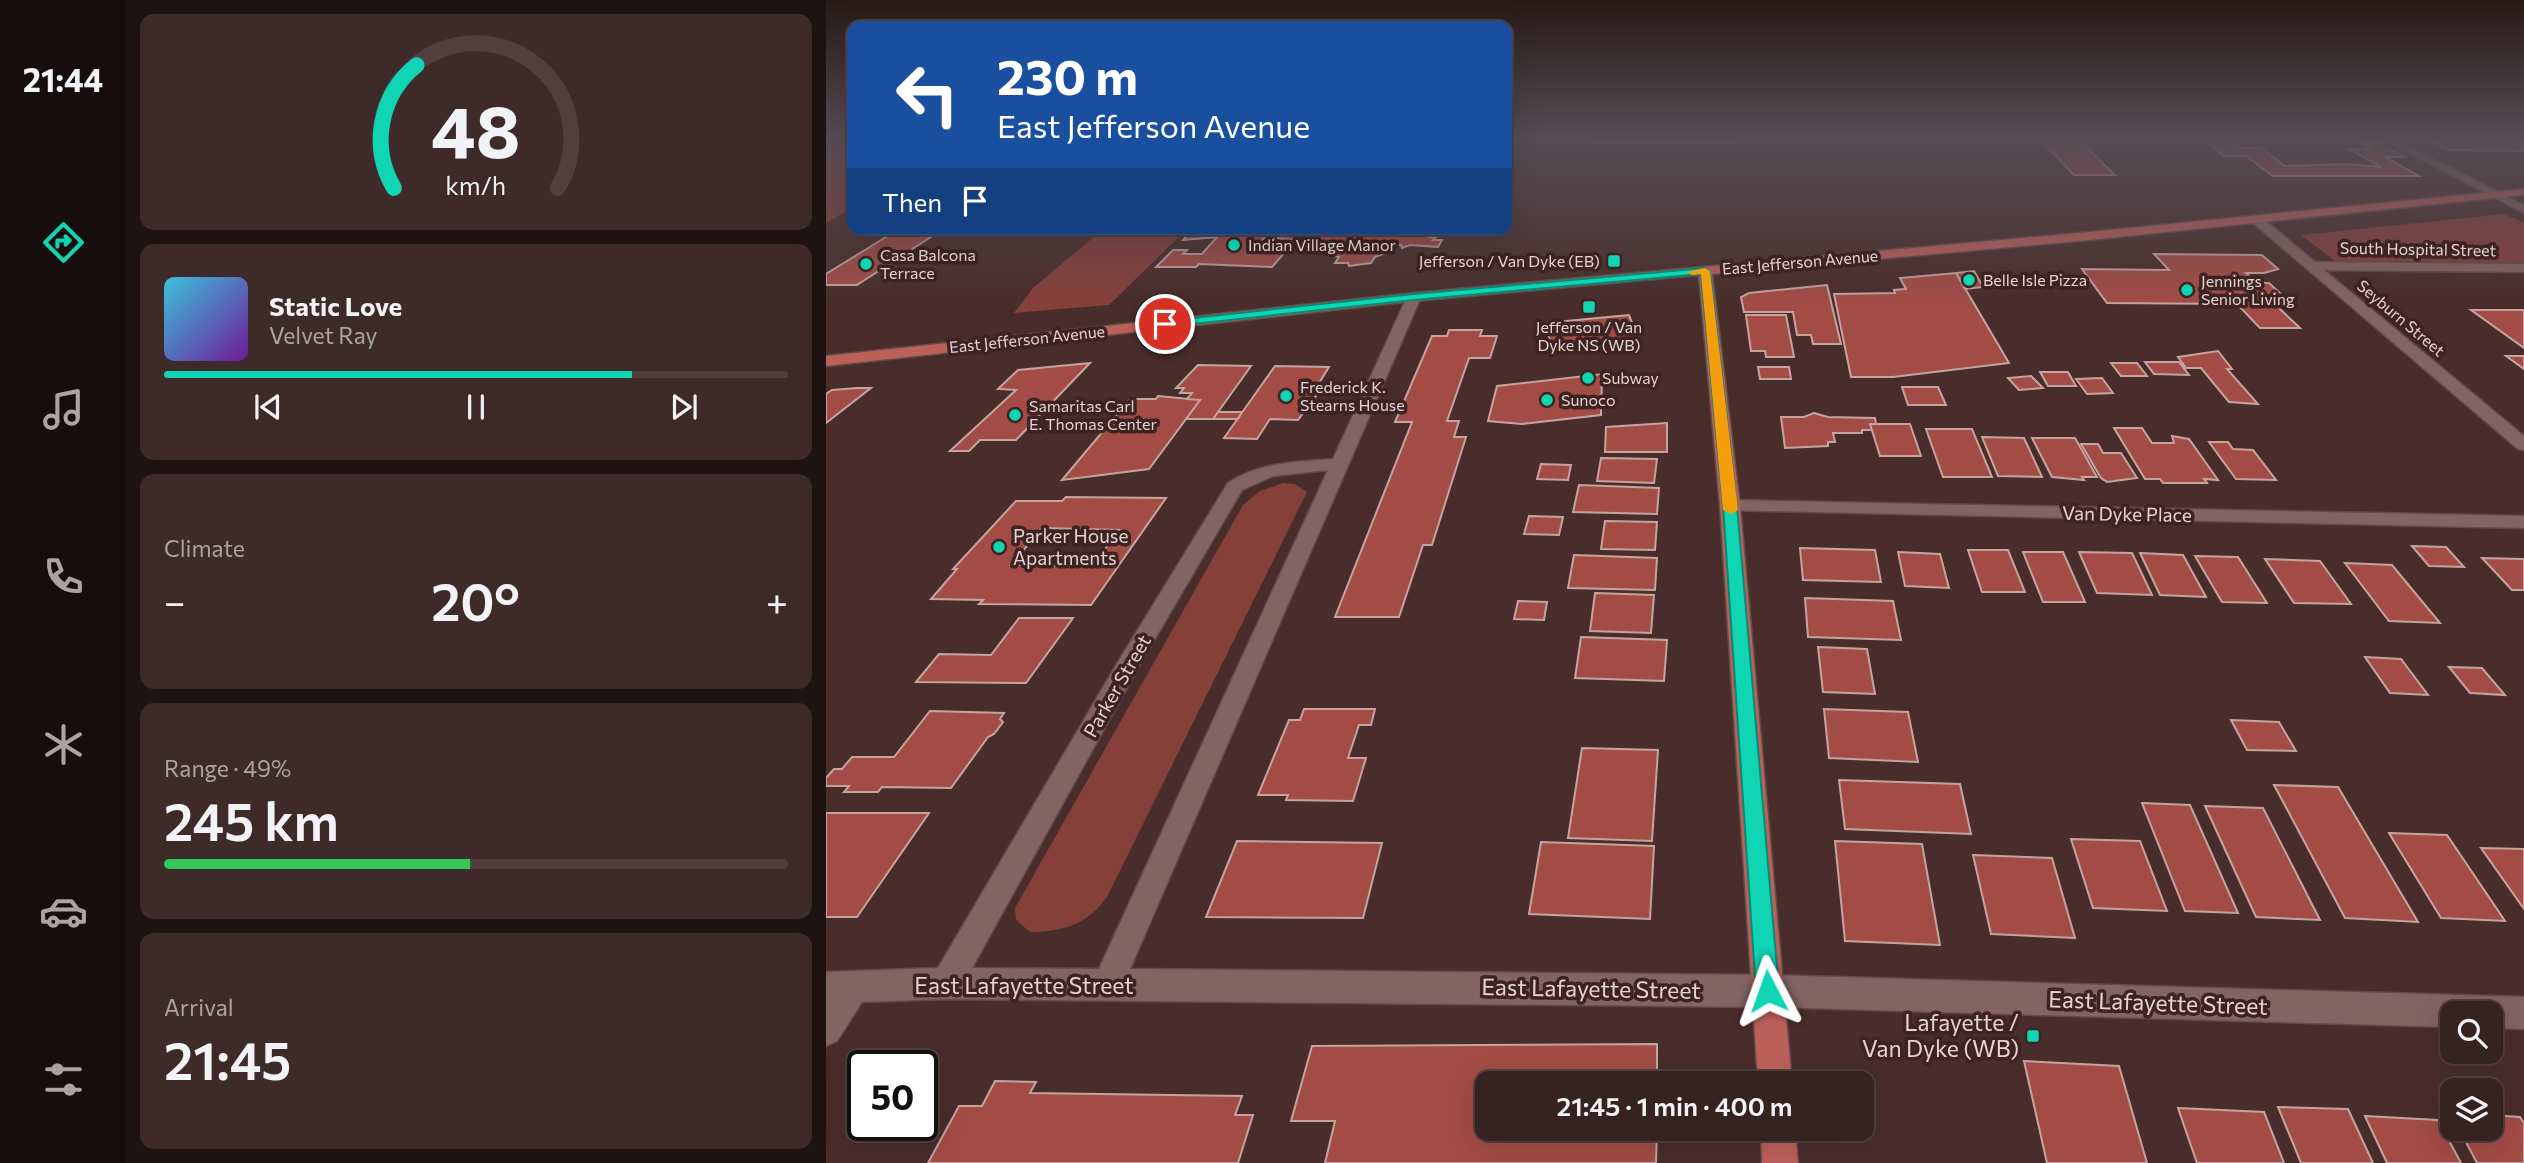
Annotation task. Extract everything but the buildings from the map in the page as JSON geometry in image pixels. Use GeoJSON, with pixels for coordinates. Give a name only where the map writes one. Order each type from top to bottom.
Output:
{"type":"FeatureCollection","features":[{"type":"Feature","properties":{"kind":"main road","name":"East Jefferson Avenue"},"geometry":{"type":"LineString","coordinates":[[826,361],[1414,297],[2493,195]]}},
{"type":"Feature","properties":{"kind":"main road"},"geometry":{"type":"LineString","coordinates":[[1705,271],[1730,506],[1773,1071]]}},
{"type":"Feature","properties":{"kind":"main road"},"geometry":{"type":"LineString","coordinates":[[1779,1141],[1780,1163]]}},
{"type":"Feature","properties":{"kind":"street"},"geometry":{"type":"LineString","coordinates":[[2497,195],[2524,209]]}},
{"type":"Feature","properties":{"kind":"street","name":"Seyburn Street"},"geometry":{"type":"LineString","coordinates":[[2256,219],[2524,445]]}},
{"type":"Feature","properties":{"kind":"street","name":"South Hospital Street"},"geometry":{"type":"LineString","coordinates":[[2312,266],[2524,268]]}},
{"type":"Feature","properties":{"kind":"street"},"geometry":{"type":"LineString","coordinates":[[1107,986],[1414,297]]}},
{"type":"Feature","properties":{"kind":"street","name":"Parker Street"},"geometry":{"type":"LineString","coordinates":[[947,983],[1126,668],[1235,487],[1242,481],[1274,471],[1341,464]]}},
{"type":"Feature","properties":{"kind":"street","name":"Van Dyke Place"},"geometry":{"type":"LineString","coordinates":[[1730,506],[2524,522]]}},
{"type":"Feature","properties":{"kind":"street","name":"East Lafayette Street"},"geometry":{"type":"LineString","coordinates":[[840,987],[947,983],[1768,991],[2524,1013]]}},
{"type":"Feature","properties":{"kind":"street"},"geometry":{"type":"LineString","coordinates":[[826,1030],[840,987]]}},
{"type":"Feature","properties":{"kind":"shaded area"},"geometry":{"type":"Polygon","coordinates":[[[826,195],[847,195],[847,211],[826,223],[826,195]]]}},
{"type":"Feature","properties":{"kind":"shaded area"},"geometry":{"type":"Polygon","coordinates":[[[2504,214],[2524,223],[2524,263],[2335,261],[2301,235],[2504,214]]]}},
{"type":"Feature","properties":{"kind":"shaded area"},"geometry":{"type":"Polygon","coordinates":[[[1096,235],[1181,235],[1109,305],[1014,313],[1033,288],[1096,235]]]}},
{"type":"Feature","properties":{"kind":"shaded area"},"geometry":{"type":"Polygon","coordinates":[[[1283,483],[1295,484],[1307,492],[1107,897],[1092,914],[1074,925],[1030,932],[1016,920],[1015,908],[1243,505],[1260,491],[1283,483]]]}},
{"type":"Feature","properties":{"kind":"slow traffic"},"geometry":{"type":"LineString","coordinates":[[1692,272],[1705,271],[1731,510]]}},
{"type":"Feature","properties":{"kind":"place","name":"Indian Village Manor"},"geometry":{"type":"Point","coordinates":[1234,245]}},
{"type":"Feature","properties":{"kind":"place","name":"Jefferson / Van Dyke (EB)"},"geometry":{"type":"Point","coordinates":[1614,261]}},
{"type":"Feature","properties":{"kind":"place","name":"Casa Balcona Terrace"},"geometry":{"type":"Point","coordinates":[866,264]}},
{"type":"Feature","properties":{"kind":"place","name":"Belle Isle Pizza"},"geometry":{"type":"Point","coordinates":[1969,280]}},
{"type":"Feature","properties":{"kind":"place","name":"Jennings Senior Living"},"geometry":{"type":"Point","coordinates":[2187,290]}},
{"type":"Feature","properties":{"kind":"place","name":"Jefferson / Van Dyke NS (WB)"},"geometry":{"type":"Point","coordinates":[1589,307]}},
{"type":"Feature","properties":{"kind":"place","name":"Subway"},"geometry":{"type":"Point","coordinates":[1588,378]}},
{"type":"Feature","properties":{"kind":"place","name":"Frederick K. Stearns House"},"geometry":{"type":"Point","coordinates":[1286,396]}},
{"type":"Feature","properties":{"kind":"place","name":"Sunoco"},"geometry":{"type":"Point","coordinates":[1547,400]}},
{"type":"Feature","properties":{"kind":"place","name":"Samaritas Carl E. Thomas Center"},"geometry":{"type":"Point","coordinates":[1015,415]}},
{"type":"Feature","properties":{"kind":"place","name":"Parker House Apartments"},"geometry":{"type":"Point","coordinates":[999,547]}},
{"type":"Feature","properties":{"kind":"place","name":"Lafayette / Van Dyke (WB)"},"geometry":{"type":"Point","coordinates":[2033,1036]}},
{"type":"Feature","properties":{"kind":"route"},"geometry":{"type":"LineString","coordinates":[[1165,324],[1414,297],[1705,271],[1730,506],[1768,991]]}}]}
